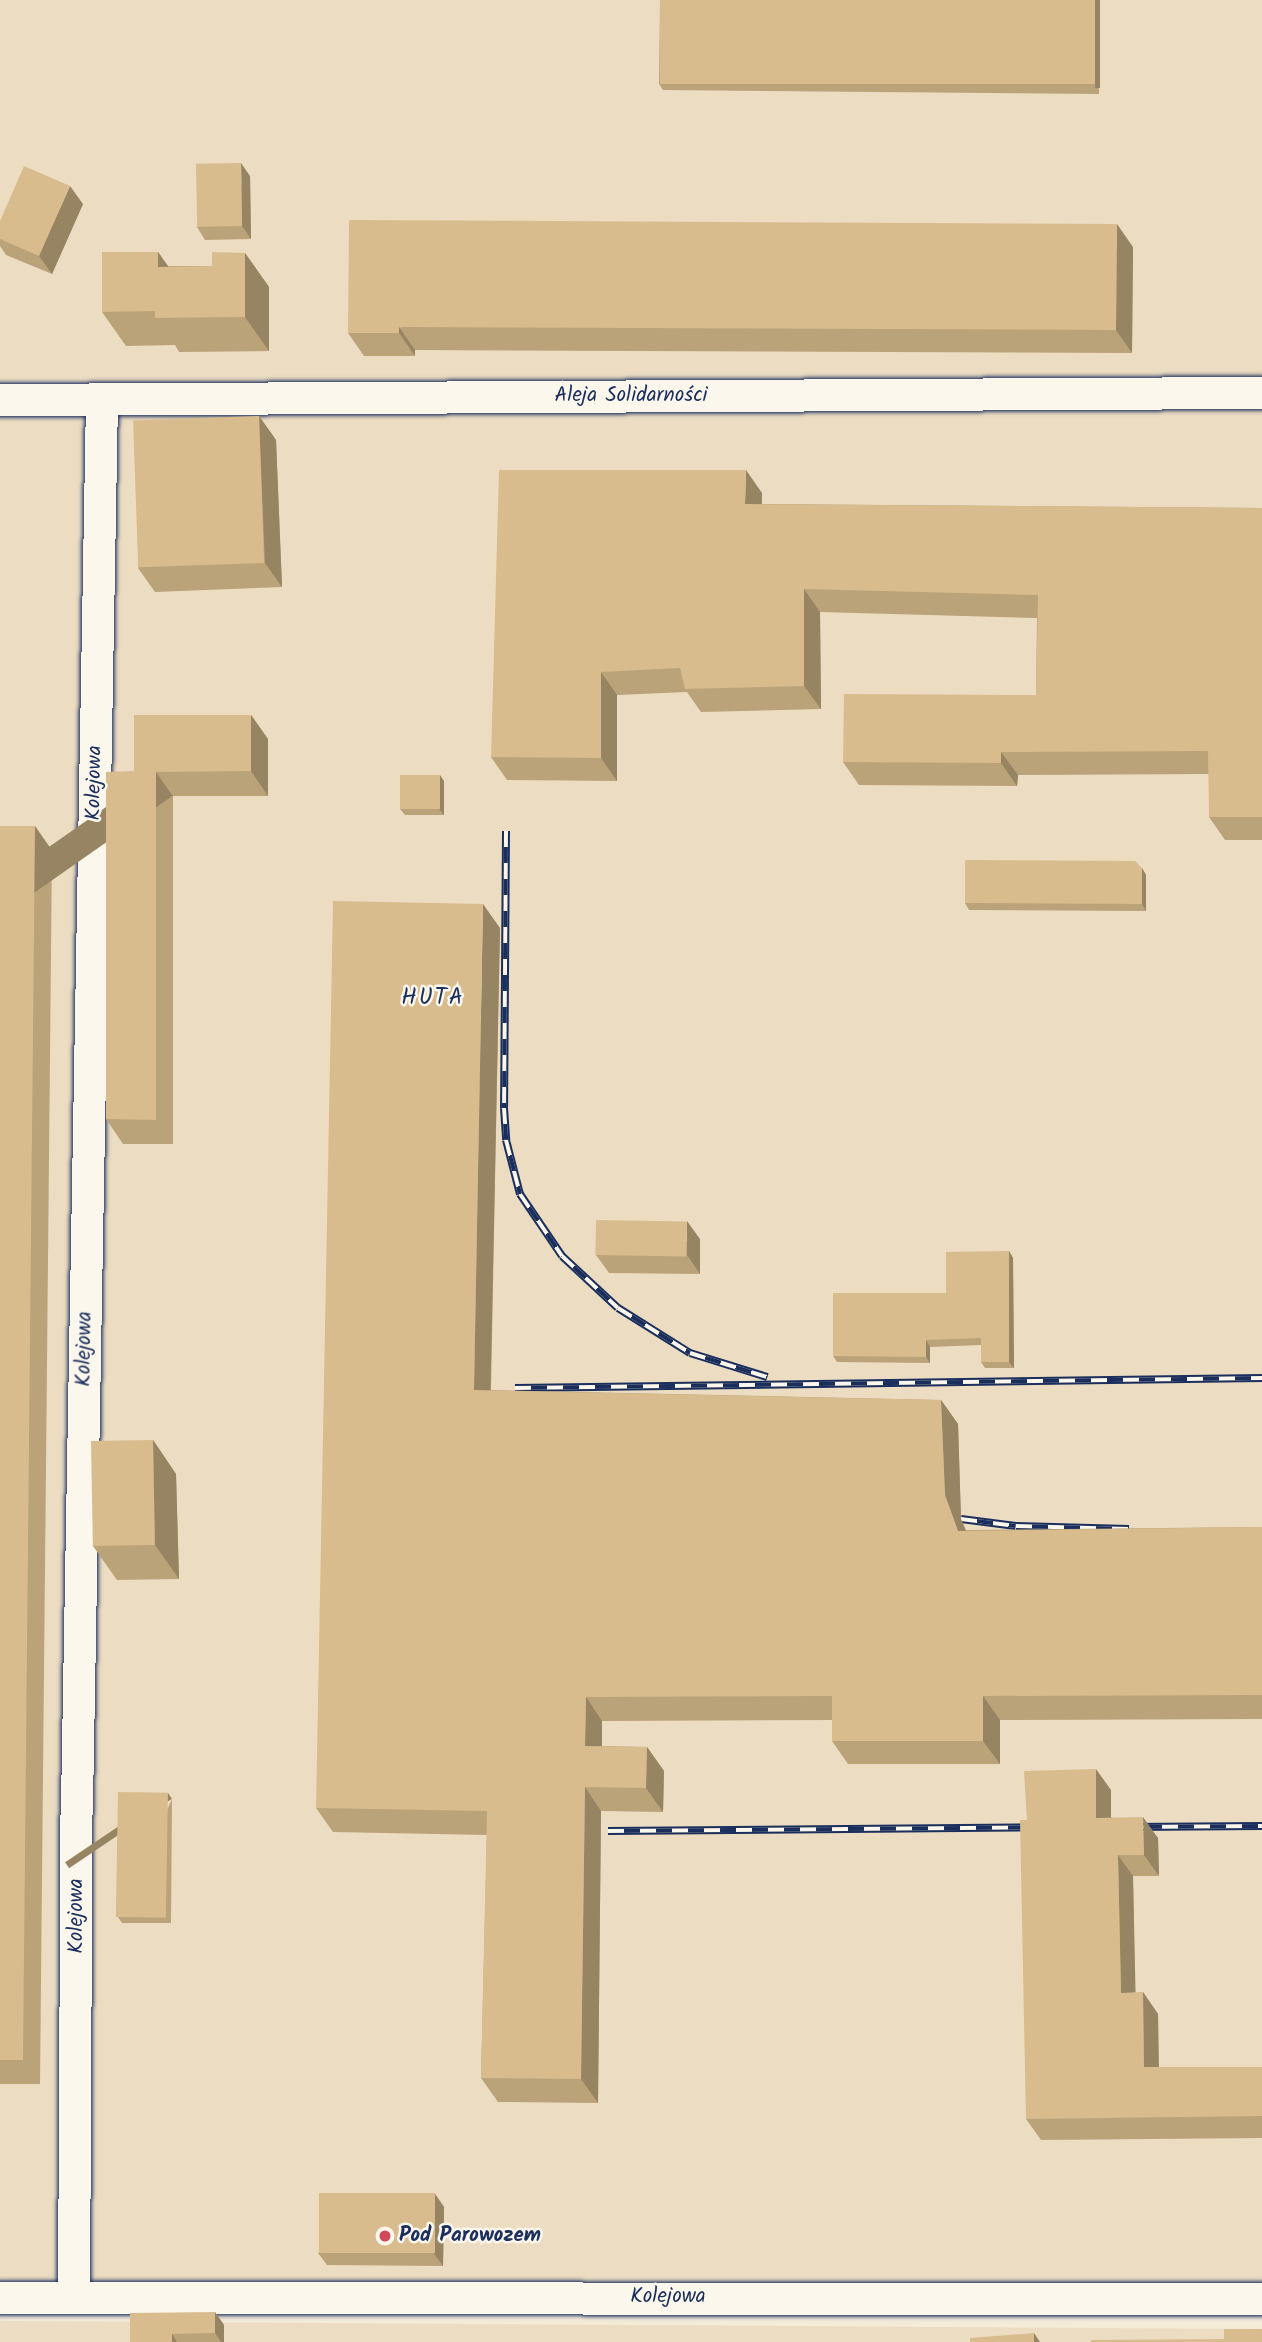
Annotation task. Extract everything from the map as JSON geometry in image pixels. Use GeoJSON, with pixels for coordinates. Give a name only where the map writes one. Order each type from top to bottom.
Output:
{"type":"FeatureCollection","features":[{"type":"Feature","properties":{"kind":"street","name":"Aleja Solidarności"},"geometry":{"type":"LineString","coordinates":[[0,400],[1262,393]]}},
{"type":"Feature","properties":{"kind":"street","name":"Kolejowa"},"geometry":{"type":"LineString","coordinates":[[74,2298],[77,1804],[102,401]]}},
{"type":"Feature","properties":{"kind":"street","name":"Kolejowa"},"geometry":{"type":"LineString","coordinates":[[0,2298],[1262,2299]]}},
{"type":"Feature","properties":{"kind":"shaded area"},"geometry":{"type":"Polygon","coordinates":[[[0,0],[1262,0],[1262,2298],[0,2298],[0,0]]]}},
{"type":"Feature","properties":{"kind":"shaded area"},"geometry":{"type":"Polygon","coordinates":[[[0,2321],[1262,2329],[1262,2342],[0,2342],[0,2321]]]}},
{"type":"Feature","properties":{"kind":"building"},"geometry":{"type":"Polygon","coordinates":[[[660,0],[1095,0],[1095,84],[660,84],[660,0]]]}},
{"type":"Feature","properties":{"kind":"building"},"geometry":{"type":"Polygon","coordinates":[[[241,163],[242,226],[197,227],[196,164],[241,163]]]}},
{"type":"Feature","properties":{"kind":"building"},"geometry":{"type":"Polygon","coordinates":[[[24,166],[70,186],[39,256],[0,239],[0,221],[24,166]]]}},
{"type":"Feature","properties":{"kind":"building"},"geometry":{"type":"Polygon","coordinates":[[[349,220],[1117,224],[1116,330],[399,327],[399,333],[348,333],[349,220]]]}},
{"type":"Feature","properties":{"kind":"building"},"geometry":{"type":"Polygon","coordinates":[[[102,252],[158,252],[158,267],[212,266],[212,252],[245,253],[245,317],[155,318],[155,311],[102,312],[102,252]]]}},
{"type":"Feature","properties":{"kind":"building"},"geometry":{"type":"Polygon","coordinates":[[[259,416],[264,563],[138,567],[133,420],[259,416]]]}},
{"type":"Feature","properties":{"kind":"building"},"geometry":{"type":"Polygon","coordinates":[[[499,470],[746,470],[745,504],[1262,508],[1262,817],[1209,817],[1208,751],[1001,752],[1001,763],[843,762],[844,694],[1036,695],[1038,595],[804,589],[804,686],[685,689],[680,668],[601,672],[601,758],[491,757],[499,470]]]}},
{"type":"Feature","properties":{"kind":"building"},"geometry":{"type":"Polygon","coordinates":[[[134,715],[251,715],[251,771],[156,772],[156,1120],[106,1119],[106,772],[134,771],[134,715]]]}},
{"type":"Feature","properties":{"kind":"building"},"geometry":{"type":"Polygon","coordinates":[[[400,775],[440,775],[440,809],[400,809],[400,775]]]}},
{"type":"Feature","properties":{"kind":"building"},"geometry":{"type":"Polygon","coordinates":[[[0,826],[35,826],[23,2060],[0,2060],[0,826]]]}},
{"type":"Feature","properties":{"kind":"building"},"geometry":{"type":"Polygon","coordinates":[[[965,860],[1135,861],[1142,868],[1142,904],[965,903],[965,860]]]}},
{"type":"Feature","properties":{"kind":"building"},"geometry":{"type":"Polygon","coordinates":[[[333,901],[483,904],[474,1390],[941,1400],[945,1495],[958,1531],[1262,1527],[1262,1695],[983,1696],[983,1741],[832,1741],[832,1696],[586,1697],[585,1746],[647,1747],[646,1788],[585,1787],[581,2079],[481,2078],[487,1811],[316,1808],[333,901]]]}},
{"type":"Feature","properties":{"kind":"building"},"geometry":{"type":"Polygon","coordinates":[[[596,1220],[687,1222],[686,1257],[595,1255],[596,1220]]]}},
{"type":"Feature","properties":{"kind":"building"},"geometry":{"type":"Polygon","coordinates":[[[1009,1251],[1009,1362],[981,1362],[981,1338],[926,1340],[926,1357],[833,1356],[833,1293],[946,1293],[946,1252],[1009,1251]]]}},
{"type":"Feature","properties":{"kind":"building"},"geometry":{"type":"Polygon","coordinates":[[[153,1440],[155,1545],[93,1546],[91,1441],[153,1440]]]}},
{"type":"Feature","properties":{"kind":"building"},"geometry":{"type":"Polygon","coordinates":[[[1096,1769],[1096,1818],[1143,1817],[1144,1855],[1118,1855],[1121,1993],[1143,1992],[1144,2067],[1262,2067],[1262,2116],[1026,2119],[1020,1820],[1027,1820],[1024,1771],[1096,1769]]]}},
{"type":"Feature","properties":{"kind":"building"},"geometry":{"type":"Polygon","coordinates":[[[118,1792],[168,1793],[166,1918],[116,1917],[118,1792]]]}},
{"type":"Feature","properties":{"kind":"building","name":"Pod Parowozem"},"geometry":{"type":"Polygon","coordinates":[[[319,2193],[435,2193],[435,2253],[319,2253],[319,2193]]]}},
{"type":"Feature","properties":{"kind":"building"},"geometry":{"type":"Polygon","coordinates":[[[215,2312],[215,2333],[172,2334],[172,2342],[130,2342],[130,2313],[215,2312]]]}},
{"type":"Feature","properties":{"kind":"building"},"geometry":{"type":"Polygon","coordinates":[[[1224,2329],[1262,2329],[1262,2342],[1091,2342],[1224,2339],[1224,2329]]]}},
{"type":"Feature","properties":{"kind":"building"},"geometry":{"type":"Polygon","coordinates":[[[1034,2333],[1034,2342],[970,2342],[970,2338],[1034,2333]]]}},
{"type":"Feature","properties":{"kind":"railway"},"geometry":{"type":"LineString","coordinates":[[506,831],[504,1108],[506,1140],[520,1194],[562,1256],[618,1308],[690,1353],[767,1377]]}},
{"type":"Feature","properties":{"kind":"railway"},"geometry":{"type":"LineString","coordinates":[[515,1388],[1262,1378]]}},
{"type":"Feature","properties":{"kind":"railway"},"geometry":{"type":"LineString","coordinates":[[961,1519],[1016,1526],[1129,1529]]}},
{"type":"Feature","properties":{"kind":"railway"},"geometry":{"type":"LineString","coordinates":[[1130,1827],[1262,1826]]}},
{"type":"Feature","properties":{"kind":"railway"},"geometry":{"type":"LineString","coordinates":[[608,1831],[1039,1827]]}},
{"type":"Feature","properties":{"kind":"place","name":"Pod Parowozem"},"geometry":{"type":"Point","coordinates":[385,2236]}},
{"type":"Feature","properties":{"kind":"district","name":"HUTA"},"geometry":{"type":"Point","coordinates":[433,998]}}]}
